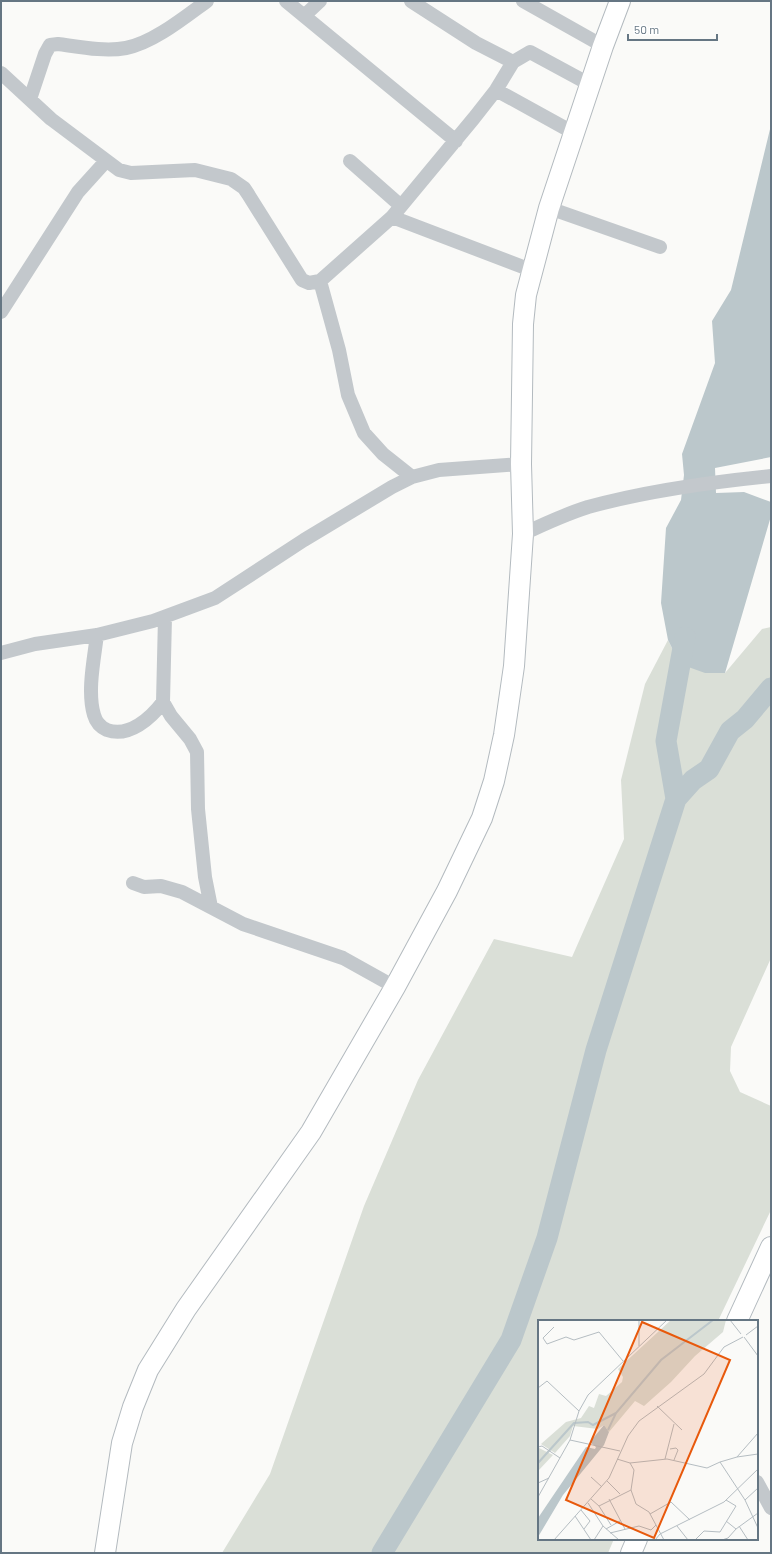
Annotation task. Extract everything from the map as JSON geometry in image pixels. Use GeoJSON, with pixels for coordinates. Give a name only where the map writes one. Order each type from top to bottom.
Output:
{"type":"FeatureCollection","features":[{"type":"Feature","properties":{"kind":"street"},"geometry":{"type":"LineString","coordinates":[[30,99],[45,54],[50,45],[58,44],[125,48],[137,45],[186,17],[207,1]]}},
{"type":"Feature","properties":{"kind":"street"},"geometry":{"type":"LineString","coordinates":[[286,1],[456,140]]}},
{"type":"Feature","properties":{"kind":"street"},"geometry":{"type":"LineString","coordinates":[[304,16],[320,1]]}},
{"type":"Feature","properties":{"kind":"street"},"geometry":{"type":"LineString","coordinates":[[411,1],[476,42],[513,62]]}},
{"type":"Feature","properties":{"kind":"street"},"geometry":{"type":"LineString","coordinates":[[522,1],[603,46]]}},
{"type":"Feature","properties":{"kind":"street"},"geometry":{"type":"LineString","coordinates":[[105,1553],[122,1443],[133,1407],[148,1370],[186,1309],[310,1132],[395,987],[469,848],[482,818],[494,781],[504,735],[514,666],[523,534],[521,464],[523,324],[526,295],[531,270],[549,208],[603,46],[620,1]]}},
{"type":"Feature","properties":{"kind":"street"},"geometry":{"type":"LineString","coordinates":[[1,72],[51,119],[119,170],[131,173],[195,170],[231,179],[244,188],[302,280],[309,283],[320,281],[392,217],[496,90],[513,62],[530,52],[591,85]]}},
{"type":"Feature","properties":{"kind":"street"},"geometry":{"type":"LineString","coordinates":[[496,90],[574,132]]}},
{"type":"Feature","properties":{"kind":"street"},"geometry":{"type":"LineString","coordinates":[[1,312],[78,192],[106,161]]}},
{"type":"Feature","properties":{"kind":"street"},"geometry":{"type":"LineString","coordinates":[[350,161],[401,206]]}},
{"type":"Feature","properties":{"kind":"street"},"geometry":{"type":"LineString","coordinates":[[549,208],[660,247]]}},
{"type":"Feature","properties":{"kind":"street"},"geometry":{"type":"LineString","coordinates":[[392,217],[531,270]]}},
{"type":"Feature","properties":{"kind":"street"},"geometry":{"type":"LineString","coordinates":[[320,281],[339,350],[348,395],[364,433],[383,454],[412,477]]}},
{"type":"Feature","properties":{"kind":"street"},"geometry":{"type":"LineString","coordinates":[[1,653],[35,644],[97,635],[165,617],[215,598],[293,547],[392,487],[412,477],[440,470],[521,464]]}},
{"type":"Feature","properties":{"kind":"street"},"geometry":{"type":"LineString","coordinates":[[523,534],[587,508],[721,481],[771,476]]}},
{"type":"Feature","properties":{"kind":"street"},"geometry":{"type":"LineString","coordinates":[[165,617],[163,702],[171,716],[190,739],[197,752],[198,809],[205,877],[211,907]]}},
{"type":"Feature","properties":{"kind":"street"},"geometry":{"type":"LineString","coordinates":[[97,635],[92,699],[96,722],[109,730],[120,732],[125,731],[154,713],[163,702]]}},
{"type":"Feature","properties":{"kind":"street"},"geometry":{"type":"LineString","coordinates":[[133,883],[144,887],[161,886],[182,892],[243,924],[343,958],[395,987]]}},
{"type":"Feature","properties":{"kind":"street"},"geometry":{"type":"LineString","coordinates":[[737,1320],[771,1247]]}},
{"type":"Feature","properties":{"kind":"street"},"geometry":{"type":"LineString","coordinates":[[758,1484],[771,1508]]}},
{"type":"Feature","properties":{"kind":"street"},"geometry":{"type":"LineString","coordinates":[[631,1553],[637,1540]]}},
{"type":"Feature","properties":{"kind":"shaded area"},"geometry":{"type":"Polygon","coordinates":[[[771,125],[771,457],[715,468],[716,493],[744,492],[771,502],[771,516],[725,673],[705,673],[680,664],[668,640],[661,603],[666,528],[681,500],[684,475],[682,454],[715,363],[712,321],[731,290],[771,125]]]}},
{"type":"Feature","properties":{"kind":"shaded area"},"geometry":{"type":"Polygon","coordinates":[[[771,627],[771,958],[731,1047],[730,1071],[740,1092],[771,1106],[771,1210],[718,1320],[538,1320],[538,1540],[614,1540],[608,1553],[222,1553],[270,1474],[364,1206],[418,1080],[494,939],[572,957],[624,839],[621,780],[645,684],[668,640],[680,664],[725,673],[762,629],[771,627]]]}},
{"type":"Feature","properties":{"kind":"waterway"},"geometry":{"type":"LineString","coordinates":[[382,1553],[511,1340],[547,1238],[596,1050],[676,799],[666,741],[685,637]]}},
{"type":"Feature","properties":{"kind":"waterway"},"geometry":{"type":"LineString","coordinates":[[676,799],[693,780],[709,769],[730,731],[745,719],[771,688]]}}]}
